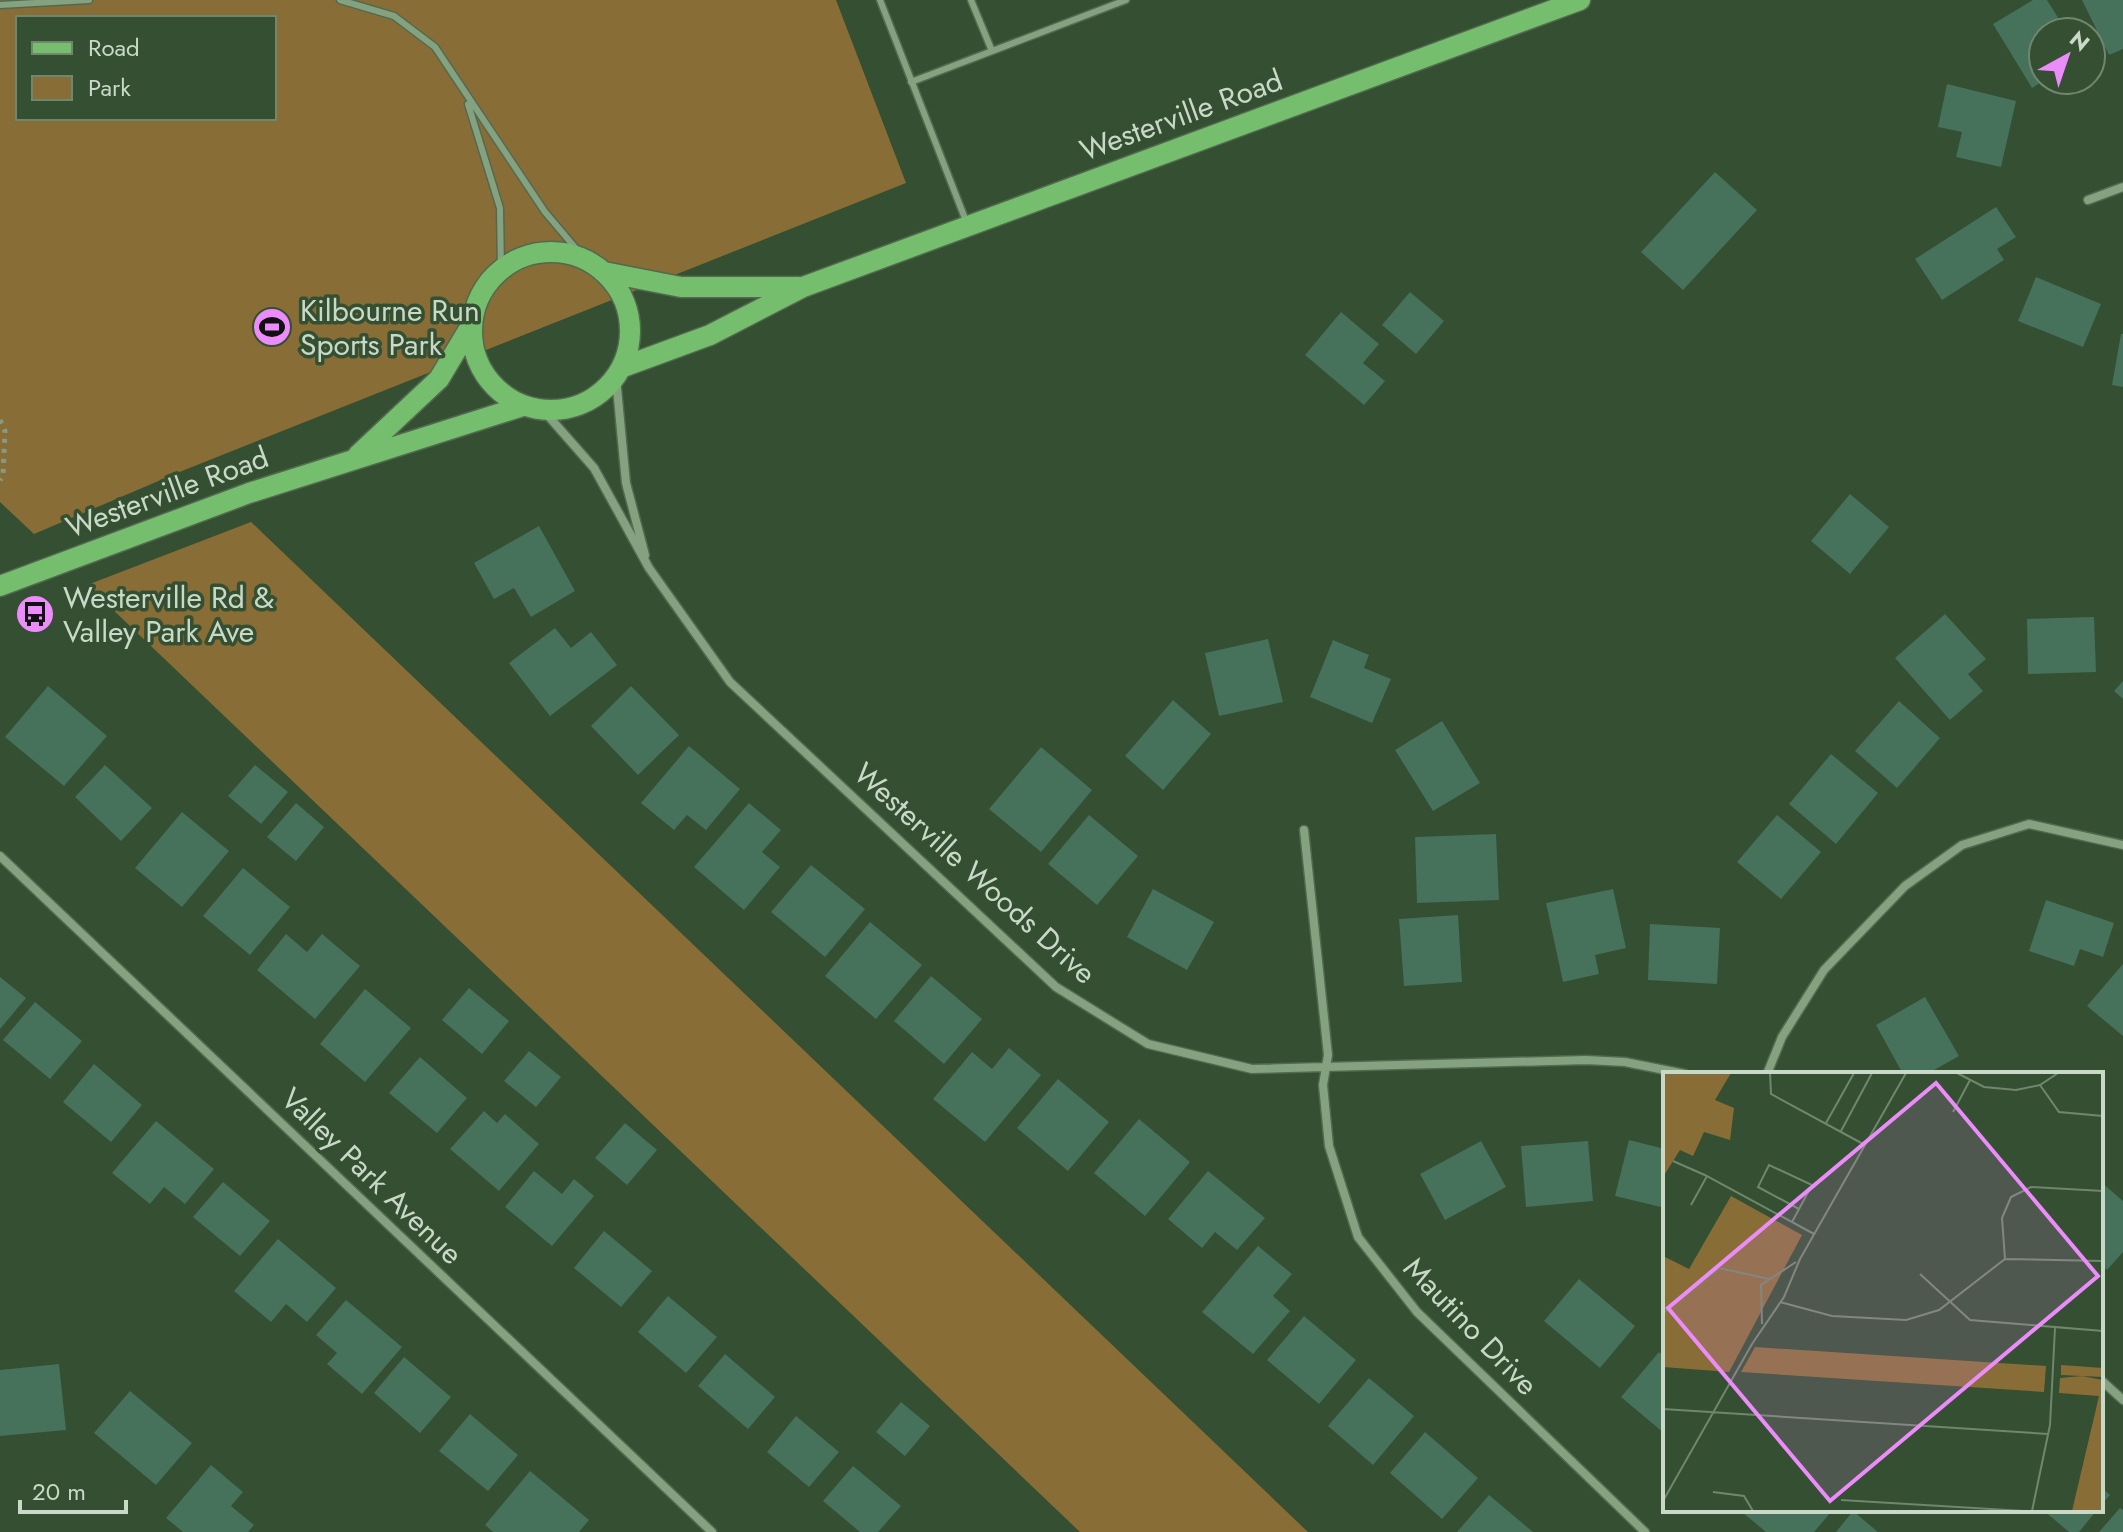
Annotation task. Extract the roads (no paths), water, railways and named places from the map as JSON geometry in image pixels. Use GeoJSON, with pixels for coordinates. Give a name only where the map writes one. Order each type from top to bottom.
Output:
{"type":"FeatureCollection","features":[{"type":"Feature","properties":{"kind":"main road","name":"Westerville Road"},"geometry":{"type":"LineString","coordinates":[[619,372],[710,335],[803,287],[1546,6],[1580,0]]}},
{"type":"Feature","properties":{"kind":"main road","name":"Westerville Road"},"geometry":{"type":"LineString","coordinates":[[0,586],[249,493],[355,458],[533,408],[564,410],[584,404],[602,393],[619,372],[630,342],[630,316],[620,292],[604,272],[584,258],[563,253],[541,252],[520,258],[501,269],[487,284],[477,303],[472,324],[439,379],[355,458]]}},
{"type":"Feature","properties":{"kind":"main road","name":"Westerville Road"},"geometry":{"type":"LineString","coordinates":[[604,272],[681,287],[803,287]]}},
{"type":"Feature","properties":{"kind":"main road"},"geometry":{"type":"LineString","coordinates":[[472,324],[474,350],[484,374],[501,393],[533,408]]}},
{"type":"Feature","properties":{"kind":"street"},"geometry":{"type":"LineString","coordinates":[[2088,200],[2123,187]]}},
{"type":"Feature","properties":{"kind":"street","name":"Westerville Woods Drive"},"geometry":{"type":"LineString","coordinates":[[619,372],[626,483],[649,568]]}},
{"type":"Feature","properties":{"kind":"street","name":"Westerville Woods Drive"},"geometry":{"type":"LineString","coordinates":[[533,408],[594,468],[649,568],[730,682],[1056,987],[1148,1044],[1252,1069],[1586,1060],[1625,1062],[1675,1072]]}},
{"type":"Feature","properties":{"kind":"street"},"geometry":{"type":"LineString","coordinates":[[1768,1072],[1782,1037],[1824,970],[1905,886],[1962,845],[2029,824],[2123,845]]}},
{"type":"Feature","properties":{"kind":"street","name":"Mautino Drive"},"geometry":{"type":"LineString","coordinates":[[1304,830],[1328,1055],[1323,1085],[1329,1146],[1358,1237],[1417,1312],[1645,1532]]}},
{"type":"Feature","properties":{"kind":"street","name":"Valley Park Avenue"},"geometry":{"type":"LineString","coordinates":[[0,856],[712,1532]]}},
{"type":"Feature","properties":{"kind":"street"},"geometry":{"type":"LineString","coordinates":[[2103,1382],[2123,1400]]}},
{"type":"Feature","properties":{"kind":"lane"},"geometry":{"type":"LineString","coordinates":[[0,5],[89,0]]}},
{"type":"Feature","properties":{"kind":"lane"},"geometry":{"type":"LineString","coordinates":[[340,0],[394,16],[435,47],[545,212],[584,258]]}},
{"type":"Feature","properties":{"kind":"lane"},"geometry":{"type":"LineString","coordinates":[[880,0],[967,225]]}},
{"type":"Feature","properties":{"kind":"lane"},"geometry":{"type":"LineString","coordinates":[[971,0],[992,51]]}},
{"type":"Feature","properties":{"kind":"lane"},"geometry":{"type":"LineString","coordinates":[[911,82],[1126,0]]}},
{"type":"Feature","properties":{"kind":"lane"},"geometry":{"type":"LineString","coordinates":[[466,97],[500,208],[501,269]]}},
{"type":"Feature","properties":{"kind":"place","name":"Kilbourne Run Sports Park"},"geometry":{"type":"Point","coordinates":[272,327]}},
{"type":"Feature","properties":{"kind":"place","name":"Westerville Rd & Valley Park Ave"},"geometry":{"type":"Point","coordinates":[35,614]}}]}
